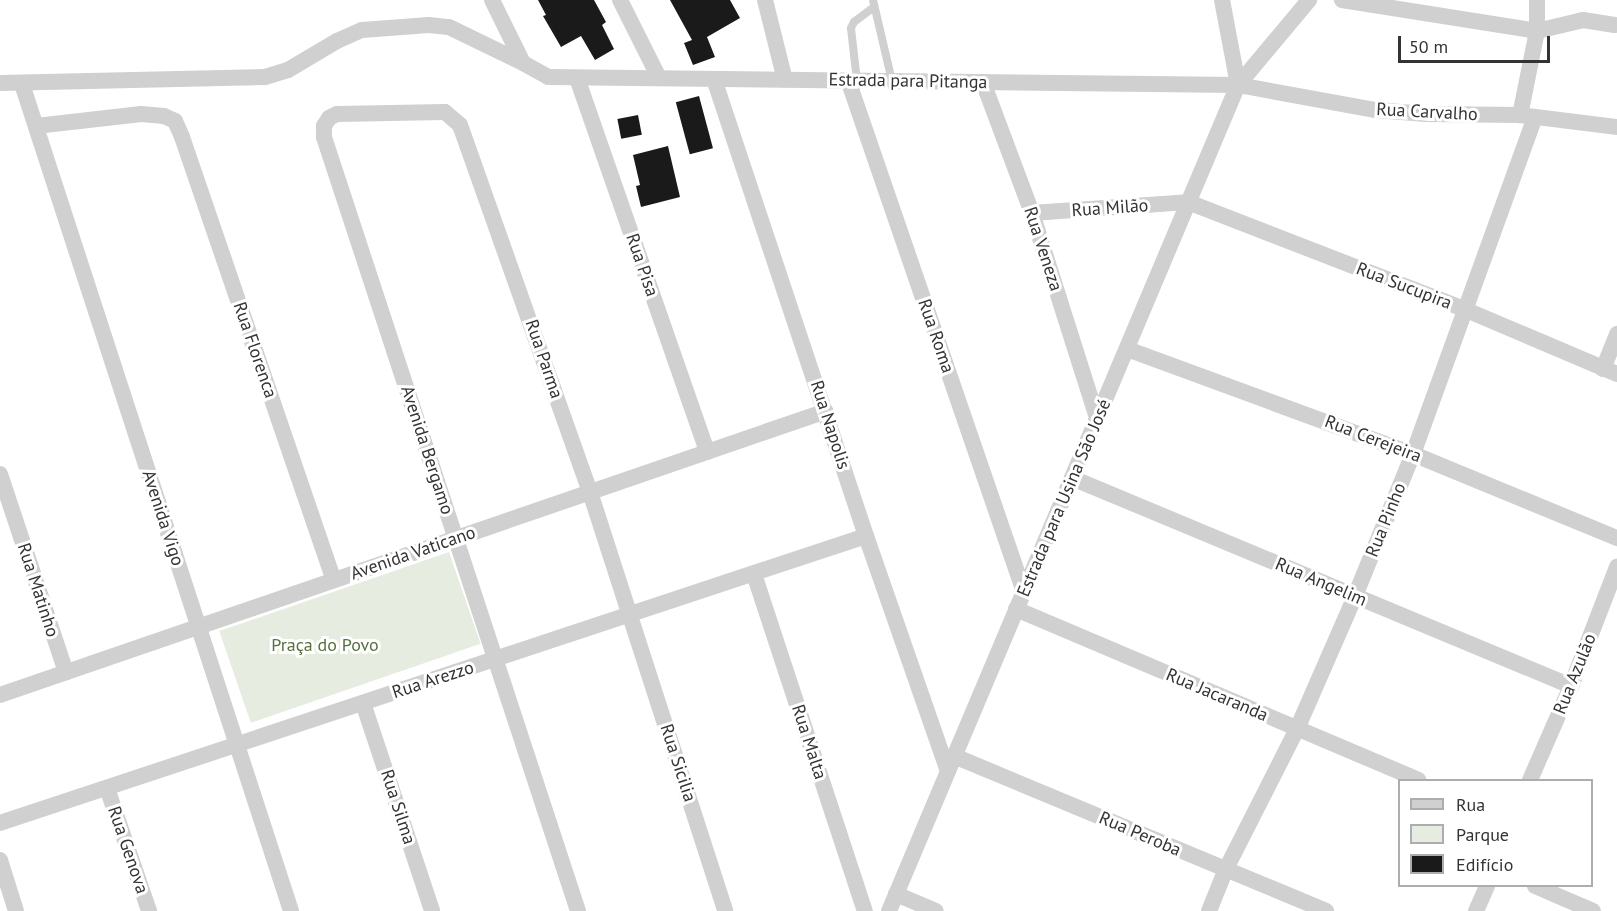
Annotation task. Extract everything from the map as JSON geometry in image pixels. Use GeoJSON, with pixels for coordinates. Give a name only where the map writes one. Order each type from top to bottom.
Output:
{"type":"FeatureCollection","features":[{"type":"Feature","properties":{"kind":"street"},"geometry":{"type":"LineString","coordinates":[[492,0],[523,63]]}},
{"type":"Feature","properties":{"kind":"street"},"geometry":{"type":"LineString","coordinates":[[621,0],[659,78]]}},
{"type":"Feature","properties":{"kind":"street"},"geometry":{"type":"LineString","coordinates":[[765,0],[785,80]]}},
{"type":"Feature","properties":{"kind":"street"},"geometry":{"type":"LineString","coordinates":[[1222,0],[1238,85]]}},
{"type":"Feature","properties":{"kind":"street","name":"Estrada para Usina São José"},"geometry":{"type":"LineString","coordinates":[[889,911],[1238,85],[1309,0]]}},
{"type":"Feature","properties":{"kind":"street"},"geometry":{"type":"LineString","coordinates":[[1342,0],[1537,31],[1583,20],[1615,25]]}},
{"type":"Feature","properties":{"kind":"street","name":"Rua Pinho"},"geometry":{"type":"LineString","coordinates":[[1209,911],[1226,869],[1297,729],[1413,454],[1464,309],[1527,116],[1537,31],[1537,0]]}},
{"type":"Feature","properties":{"kind":"street","name":"Estrada para Pitanga"},"geometry":{"type":"LineString","coordinates":[[0,83],[265,76],[288,70],[337,41],[362,30],[429,25],[449,27],[548,77],[1238,85]]}},
{"type":"Feature","properties":{"kind":"street","name":"Rua Pisa"},"geometry":{"type":"LineString","coordinates":[[577,78],[706,452]]}},
{"type":"Feature","properties":{"kind":"street","name":"Rua Napolis"},"geometry":{"type":"LineString","coordinates":[[714,79],[866,536],[951,763]]}},
{"type":"Feature","properties":{"kind":"street","name":"Rua Roma"},"geometry":{"type":"LineString","coordinates":[[852,80],[1023,592]]}},
{"type":"Feature","properties":{"kind":"street","name":"Rua Veneza"},"geometry":{"type":"LineString","coordinates":[[983,82],[1032,213],[1097,418]]}},
{"type":"Feature","properties":{"kind":"street","name":"Avenida Vigo"},"geometry":{"type":"LineString","coordinates":[[22,84],[291,911]]}},
{"type":"Feature","properties":{"kind":"street","name":"Rua Carvalho"},"geometry":{"type":"LineString","coordinates":[[1238,85],[1376,110],[1426,114],[1527,116],[1617,127]]}},
{"type":"Feature","properties":{"kind":"street","name":"Rua Parma"},"geometry":{"type":"LineString","coordinates":[[324,126],[329,118],[338,114],[445,112],[454,117],[465,135],[631,615]]}},
{"type":"Feature","properties":{"kind":"street","name":"Rua Florenca"},"geometry":{"type":"LineString","coordinates":[[36,126],[141,114],[164,116],[175,122],[334,580]]}},
{"type":"Feature","properties":{"kind":"street","name":"Avenida Bergamo"},"geometry":{"type":"LineString","coordinates":[[324,126],[328,148],[578,911]]}},
{"type":"Feature","properties":{"kind":"street","name":"Rua Milão"},"geometry":{"type":"LineString","coordinates":[[1032,213],[1188,202]]}},
{"type":"Feature","properties":{"kind":"street","name":"Rua Sucupira"},"geometry":{"type":"LineString","coordinates":[[1188,202],[1464,309],[1610,371]]}},
{"type":"Feature","properties":{"kind":"street"},"geometry":{"type":"LineString","coordinates":[[1610,371],[1617,334]]}},
{"type":"Feature","properties":{"kind":"street","name":"Rua Cerejeira"},"geometry":{"type":"LineString","coordinates":[[1127,348],[1413,454],[1617,538]]}},
{"type":"Feature","properties":{"kind":"street","name":"Avenida Vaticano"},"geometry":{"type":"LineString","coordinates":[[0,695],[826,411]]}},
{"type":"Feature","properties":{"kind":"street","name":"Rua Matinho"},"geometry":{"type":"LineString","coordinates":[[0,474],[66,672]]}},
{"type":"Feature","properties":{"kind":"street","name":"Rua Angelim"},"geometry":{"type":"LineString","coordinates":[[1072,478],[1571,686]]}},
{"type":"Feature","properties":{"kind":"street","name":"Rua Arezzo"},"geometry":{"type":"LineString","coordinates":[[0,824],[866,536]]}},
{"type":"Feature","properties":{"kind":"street","name":"Rua Azulão"},"geometry":{"type":"LineString","coordinates":[[1530,779],[1571,686],[1617,567]]}},
{"type":"Feature","properties":{"kind":"street","name":"Rua Malta"},"geometry":{"type":"LineString","coordinates":[[754,574],[865,911]]}},
{"type":"Feature","properties":{"kind":"street","name":"Rua Jacaranda"},"geometry":{"type":"LineString","coordinates":[[1016,609],[1416,779]]}},
{"type":"Feature","properties":{"kind":"street","name":"Rua Sicilia"},"geometry":{"type":"LineString","coordinates":[[631,615],[725,911]]}},
{"type":"Feature","properties":{"kind":"street","name":"Rua Silma"},"geometry":{"type":"LineString","coordinates":[[363,703],[432,911]]}},
{"type":"Feature","properties":{"kind":"street","name":"Rua Peroba"},"geometry":{"type":"LineString","coordinates":[[951,763],[1226,869],[1326,911]]}},
{"type":"Feature","properties":{"kind":"street","name":"Rua Genova"},"geometry":{"type":"LineString","coordinates":[[107,788],[149,911]]}},
{"type":"Feature","properties":{"kind":"street"},"geometry":{"type":"LineString","coordinates":[[0,860],[16,911]]}},
{"type":"Feature","properties":{"kind":"street"},"geometry":{"type":"LineString","coordinates":[[1476,911],[1486,887]]}},
{"type":"Feature","properties":{"kind":"street"},"geometry":{"type":"LineString","coordinates":[[1539,887],[1593,911]]}},
{"type":"Feature","properties":{"kind":"street"},"geometry":{"type":"LineString","coordinates":[[896,894],[936,911]]}},
{"type":"Feature","properties":{"kind":"lane"},"geometry":{"type":"LineString","coordinates":[[852,80],[851,28],[854,22],[874,3]]}},
{"type":"Feature","properties":{"kind":"lane"},"geometry":{"type":"LineString","coordinates":[[874,3],[892,81]]}},
{"type":"Feature","properties":{"kind":"green space","name":"Praça do Povo"},"geometry":{"type":"Polygon","coordinates":[[[449,552],[481,644],[251,723],[219,631],[449,552]]]}},
{"type":"Feature","properties":{"kind":"building"},"geometry":{"type":"Polygon","coordinates":[[[538,0],[594,0],[606,22],[602,25],[614,49],[595,60],[581,36],[561,47],[543,16],[546,15],[538,0]]]}},
{"type":"Feature","properties":{"kind":"building"},"geometry":{"type":"Polygon","coordinates":[[[670,0],[730,0],[740,18],[707,37],[715,57],[693,65],[684,43],[692,40],[670,0]]]}},
{"type":"Feature","properties":{"kind":"building"},"geometry":{"type":"Polygon","coordinates":[[[699,96],[713,148],[690,154],[676,102],[699,96]]]}},
{"type":"Feature","properties":{"kind":"building"},"geometry":{"type":"Polygon","coordinates":[[[638,115],[642,135],[621,139],[617,119],[638,115]]]}},
{"type":"Feature","properties":{"kind":"building"},"geometry":{"type":"Polygon","coordinates":[[[668,146],[680,197],[641,207],[636,186],[640,185],[633,155],[668,146]]]}}]}
